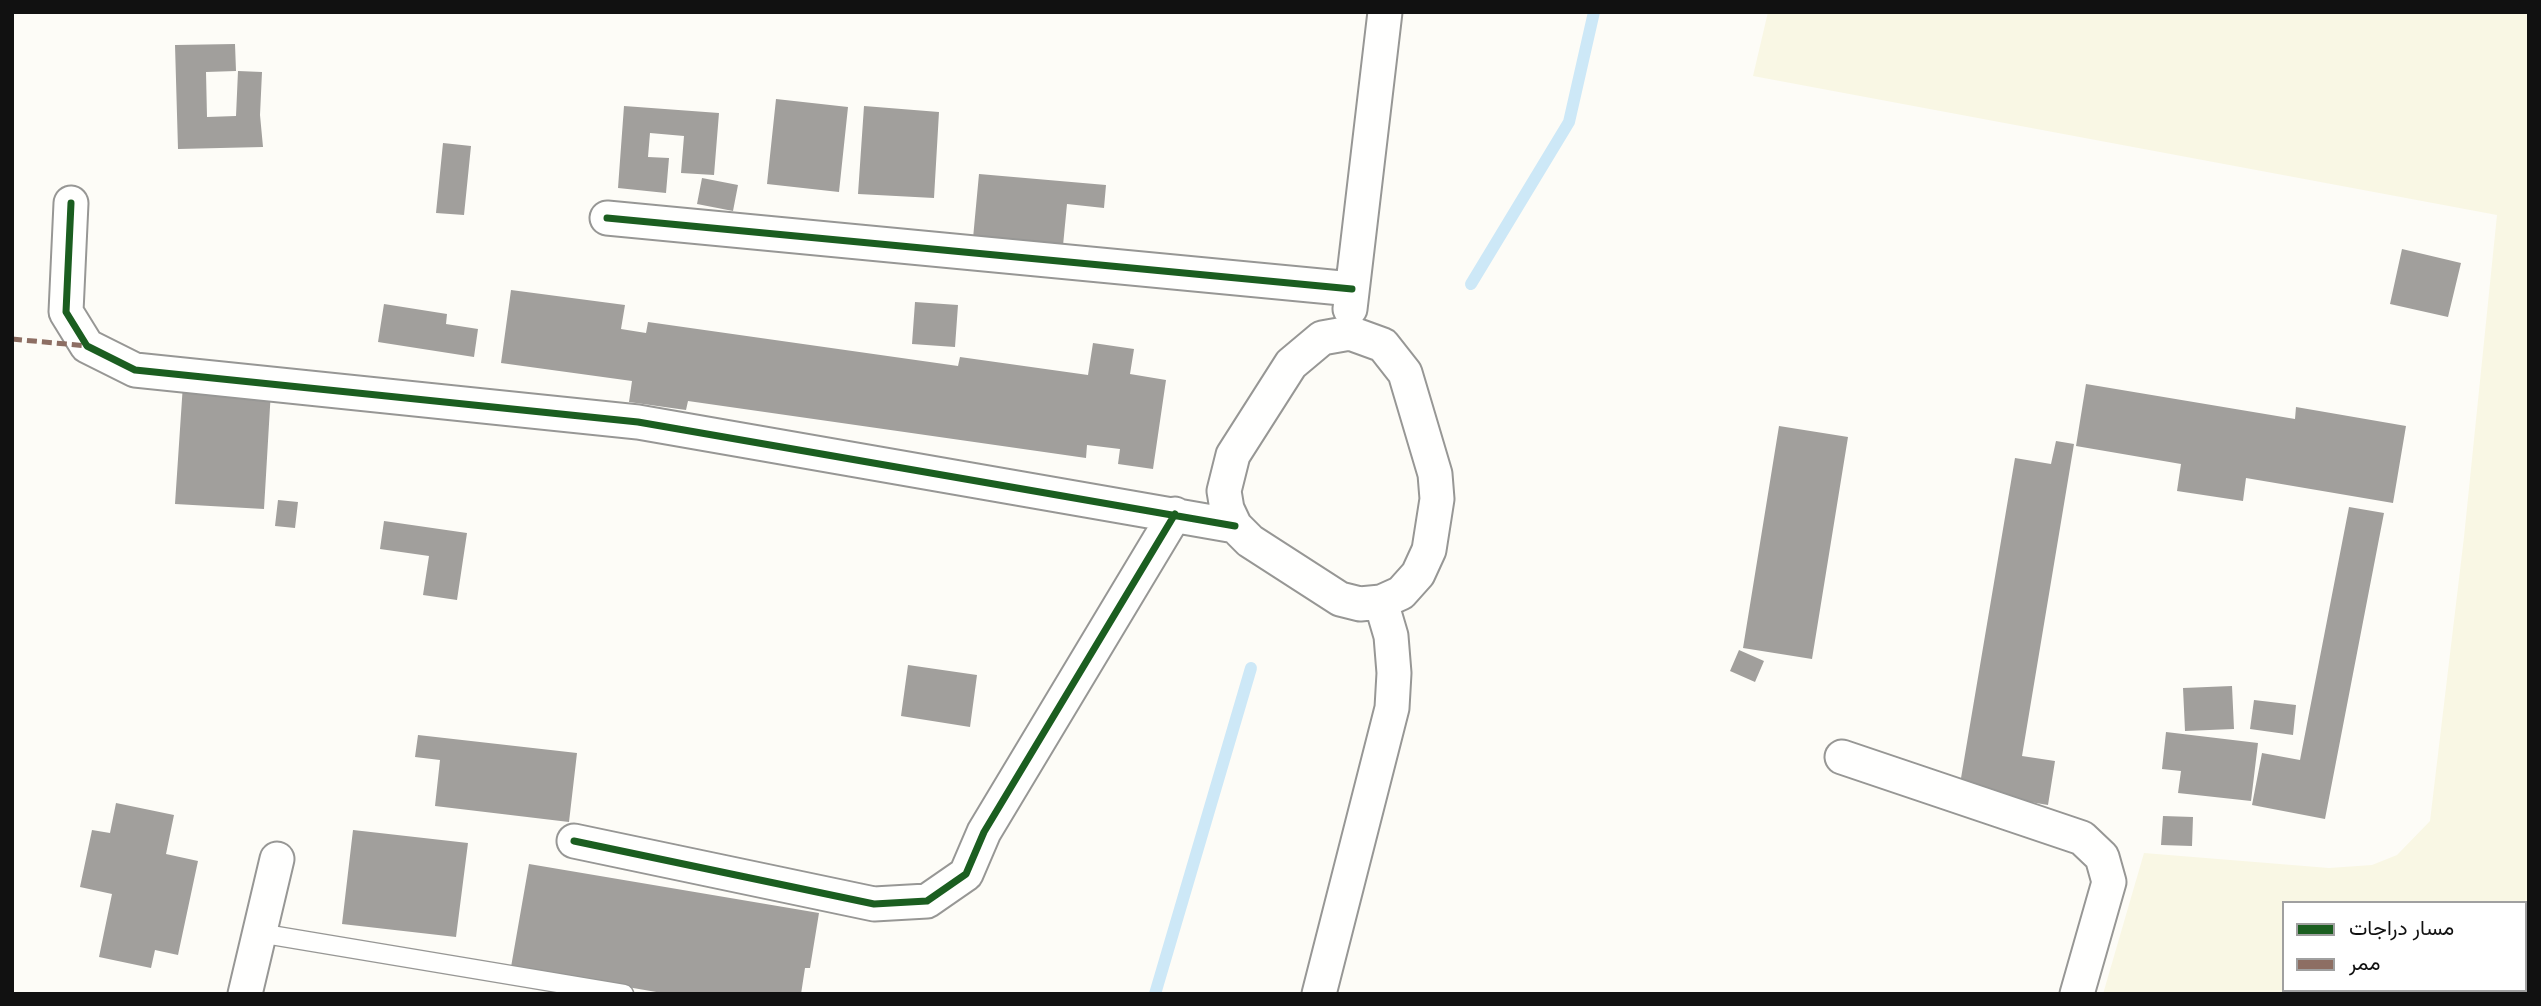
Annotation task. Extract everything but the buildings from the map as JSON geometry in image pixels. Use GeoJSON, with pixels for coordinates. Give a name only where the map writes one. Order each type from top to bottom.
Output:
{"type":"FeatureCollection","features":[{"type":"Feature","properties":{"kind":"street"},"geometry":{"type":"LineString","coordinates":[[1350,333],[1352,289],[1385,12]]}},
{"type":"Feature","properties":{"kind":"street"},"geometry":{"type":"LineString","coordinates":[[71,203],[65,312],[87,346],[135,370],[638,422],[1235,526]]}},
{"type":"Feature","properties":{"kind":"street"},"geometry":{"type":"LineString","coordinates":[[607,218],[1352,289]]}},
{"type":"Feature","properties":{"kind":"street"},"geometry":{"type":"LineString","coordinates":[[1350,333],[1383,345],[1405,373],[1434,474],[1437,499],[1429,550],[1418,574],[1401,593],[1381,602],[1360,604],[1340,599],[1250,541],[1235,526],[1227,509],[1224,491],[1233,455],[1291,364],[1322,338],[1350,333]]}},
{"type":"Feature","properties":{"kind":"street"},"geometry":{"type":"LineString","coordinates":[[574,841],[874,904],[927,901],[966,874],[984,832],[1175,514]]}},
{"type":"Feature","properties":{"kind":"street"},"geometry":{"type":"LineString","coordinates":[[1319,994],[1392,708],[1394,673],[1391,636],[1381,602]]}},
{"type":"Feature","properties":{"kind":"street"},"geometry":{"type":"LineString","coordinates":[[1842,757],[2082,838],[2102,858],[2109,882],[2077,994]]}},
{"type":"Feature","properties":{"kind":"street"},"geometry":{"type":"LineString","coordinates":[[245,994],[277,859]]}},
{"type":"Feature","properties":{"kind":"lane"},"geometry":{"type":"LineString","coordinates":[[260,933],[624,994]]}},
{"type":"Feature","properties":{"kind":"shaded area"},"geometry":{"type":"Polygon","coordinates":[[[1768,12],[2529,12],[2529,994],[2103,994],[2144,853],[2329,868],[2372,865],[2397,855],[2430,821],[2464,537],[2497,215],[1753,76],[1768,12]]]}},
{"type":"Feature","properties":{"kind":"waterway"},"geometry":{"type":"LineString","coordinates":[[1471,284],[1569,122],[1594,12]]}},
{"type":"Feature","properties":{"kind":"waterway"},"geometry":{"type":"LineString","coordinates":[[1155,994],[1251,668]]}},
{"type":"Feature","properties":{"kind":"marked path"},"geometry":{"type":"LineString","coordinates":[[12,339],[87,346]]}},
{"type":"Feature","properties":{"kind":"cycle path"},"geometry":{"type":"LineString","coordinates":[[71,203],[66,312],[87,346],[135,370],[638,422],[1235,526]]}},
{"type":"Feature","properties":{"kind":"cycle path"},"geometry":{"type":"LineString","coordinates":[[607,218],[1352,289]]}},
{"type":"Feature","properties":{"kind":"cycle path"},"geometry":{"type":"LineString","coordinates":[[574,841],[874,904],[927,901],[966,874],[984,832],[1175,514]]}}]}
